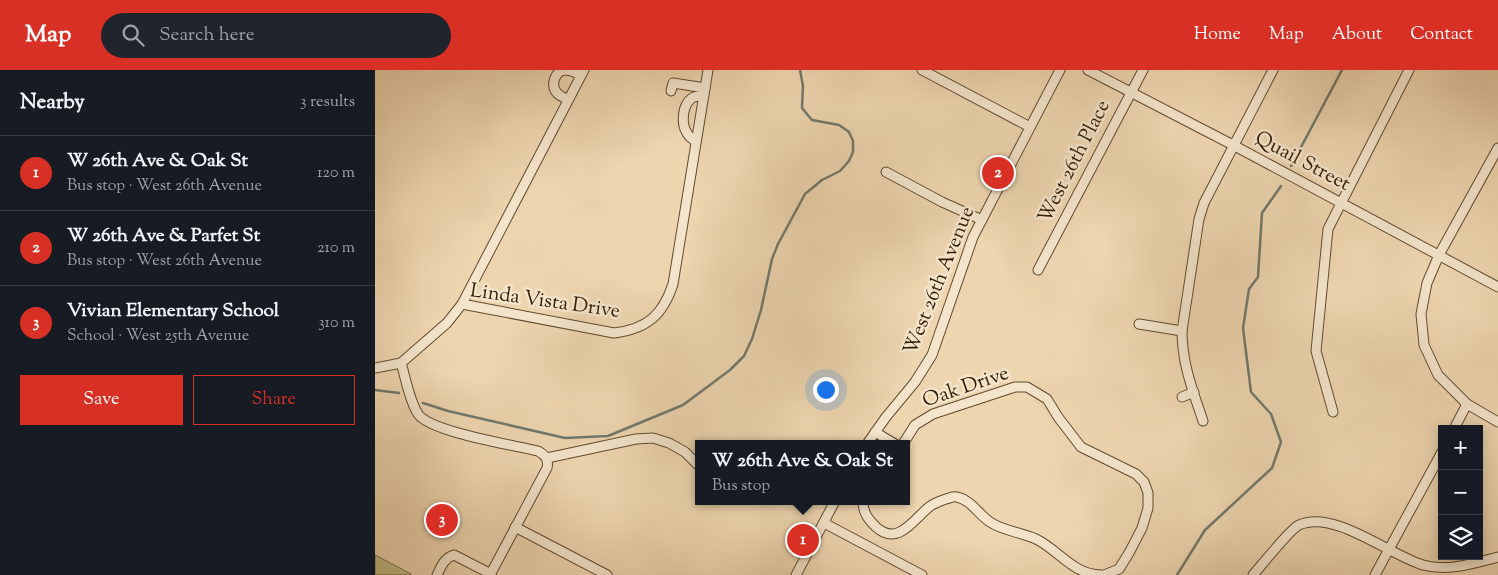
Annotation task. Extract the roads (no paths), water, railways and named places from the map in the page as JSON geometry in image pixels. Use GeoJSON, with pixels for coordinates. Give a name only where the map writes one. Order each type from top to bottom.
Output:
{"type":"FeatureCollection","features":[{"type":"Feature","properties":{"kind":"street"},"geometry":{"type":"LineString","coordinates":[[462,304],[568,100],[582,73],[562,70],[554,80],[554,88],[568,100]]}},
{"type":"Feature","properties":{"kind":"street","name":"Linda Vista Drive"},"geometry":{"type":"LineString","coordinates":[[401,363],[447,323],[462,304],[614,333],[627,331],[655,317],[665,306],[673,284],[708,70]]}},
{"type":"Feature","properties":{"kind":"street"},"geometry":{"type":"LineString","coordinates":[[922,70],[1030,127]]}},
{"type":"Feature","properties":{"kind":"street","name":"West 26th Avenue"},"geometry":{"type":"LineString","coordinates":[[870,440],[915,382],[932,355],[942,331],[967,253],[982,220],[1060,70]]}},
{"type":"Feature","properties":{"kind":"street","name":"Quail Street"},"geometry":{"type":"LineString","coordinates":[[1088,70],[1233,145],[1498,287]]}},
{"type":"Feature","properties":{"kind":"street","name":"West 26th Place"},"geometry":{"type":"LineString","coordinates":[[1038,270],[1143,70]]}},
{"type":"Feature","properties":{"kind":"street"},"geometry":{"type":"LineString","coordinates":[[1203,421],[1184,364],[1182,331],[1199,220],[1211,186],[1273,70]]}},
{"type":"Feature","properties":{"kind":"street"},"geometry":{"type":"LineString","coordinates":[[1333,412],[1316,351],[1327,229],[1409,70]]}},
{"type":"Feature","properties":{"kind":"street"},"geometry":{"type":"LineString","coordinates":[[671,91],[673,82],[704,92]]}},
{"type":"Feature","properties":{"kind":"street"},"geometry":{"type":"LineString","coordinates":[[696,142],[687,134],[683,115],[686,105],[692,98],[704,92]]}},
{"type":"Feature","properties":{"kind":"street"},"geometry":{"type":"LineString","coordinates":[[1498,148],[1439,255],[1427,284],[1421,314],[1424,345],[1438,375],[1467,404],[1498,422]]}},
{"type":"Feature","properties":{"kind":"street"},"geometry":{"type":"LineString","coordinates":[[886,172],[942,202],[982,220]]}},
{"type":"Feature","properties":{"kind":"street"},"geometry":{"type":"LineString","coordinates":[[1139,324],[1182,331]]}},
{"type":"Feature","properties":{"kind":"street"},"geometry":{"type":"LineString","coordinates":[[375,368],[401,363],[414,404],[425,421],[441,428],[538,451],[547,458],[545,470],[490,575],[454,555],[449,556],[444,561],[437,575]]}},
{"type":"Feature","properties":{"kind":"street","name":"Oak Drive"},"geometry":{"type":"LineString","coordinates":[[863,505],[868,519],[887,534],[902,532],[913,524],[929,507],[955,496],[967,500],[990,522],[1037,540],[1075,568],[1090,575],[1106,574],[1119,569],[1142,528],[1148,508],[1148,493],[1144,482],[1136,474],[1081,447],[1047,399],[1027,387],[1015,387],[933,414],[915,425],[906,440]]}},
{"type":"Feature","properties":{"kind":"street"},"geometry":{"type":"LineString","coordinates":[[1182,397],[1194,392]]}},
{"type":"Feature","properties":{"kind":"street"},"geometry":{"type":"LineString","coordinates":[[1456,425],[1467,404]]}},
{"type":"Feature","properties":{"kind":"street"},"geometry":{"type":"LineString","coordinates":[[875,432],[888,440]]}},
{"type":"Feature","properties":{"kind":"street"},"geometry":{"type":"LineString","coordinates":[[547,458],[587,451],[636,439],[653,438],[669,443],[685,452],[695,462]]}},
{"type":"Feature","properties":{"kind":"street"},"geometry":{"type":"LineString","coordinates":[[1375,575],[1438,459]]}},
{"type":"Feature","properties":{"kind":"street"},"geometry":{"type":"LineString","coordinates":[[796,575],[833,505]]}},
{"type":"Feature","properties":{"kind":"street"},"geometry":{"type":"LineString","coordinates":[[1253,575],[1298,525],[1314,520],[1332,522],[1423,565],[1441,567],[1465,566],[1498,557]]}},
{"type":"Feature","properties":{"kind":"street"},"geometry":{"type":"LineString","coordinates":[[824,523],[922,575]]}},
{"type":"Feature","properties":{"kind":"street"},"geometry":{"type":"LineString","coordinates":[[515,527],[607,575]]}},
{"type":"Feature","properties":{"kind":"waterway"},"geometry":{"type":"LineString","coordinates":[[423,403],[448,411],[565,438],[608,436],[683,405],[730,370],[744,356],[752,339],[761,310],[772,259],[805,194],[822,180],[840,171],[849,161],[853,152],[853,141],[849,132],[839,125],[812,120],[802,108],[803,86],[800,70]]}},
{"type":"Feature","properties":{"kind":"waterway"},"geometry":{"type":"LineString","coordinates":[[1291,166],[1342,70]]}},
{"type":"Feature","properties":{"kind":"waterway"},"geometry":{"type":"LineString","coordinates":[[1177,575],[1205,530],[1272,468],[1281,442],[1271,414],[1251,392],[1243,328],[1249,289],[1258,277],[1262,213],[1281,186]]}},
{"type":"Feature","properties":{"kind":"waterway"},"geometry":{"type":"LineString","coordinates":[[375,390],[399,393]]}},
{"type":"Feature","properties":{"kind":"place","name":"W 26th Ave & Parfet St"},"geometry":{"type":"Point","coordinates":[998,173]}},
{"type":"Feature","properties":{"kind":"place","name":"Vivian Elementary School"},"geometry":{"type":"Point","coordinates":[442,520]}},
{"type":"Feature","properties":{"kind":"place","name":"W 26th Ave & Oak St"},"geometry":{"type":"Point","coordinates":[803,540]}}]}
